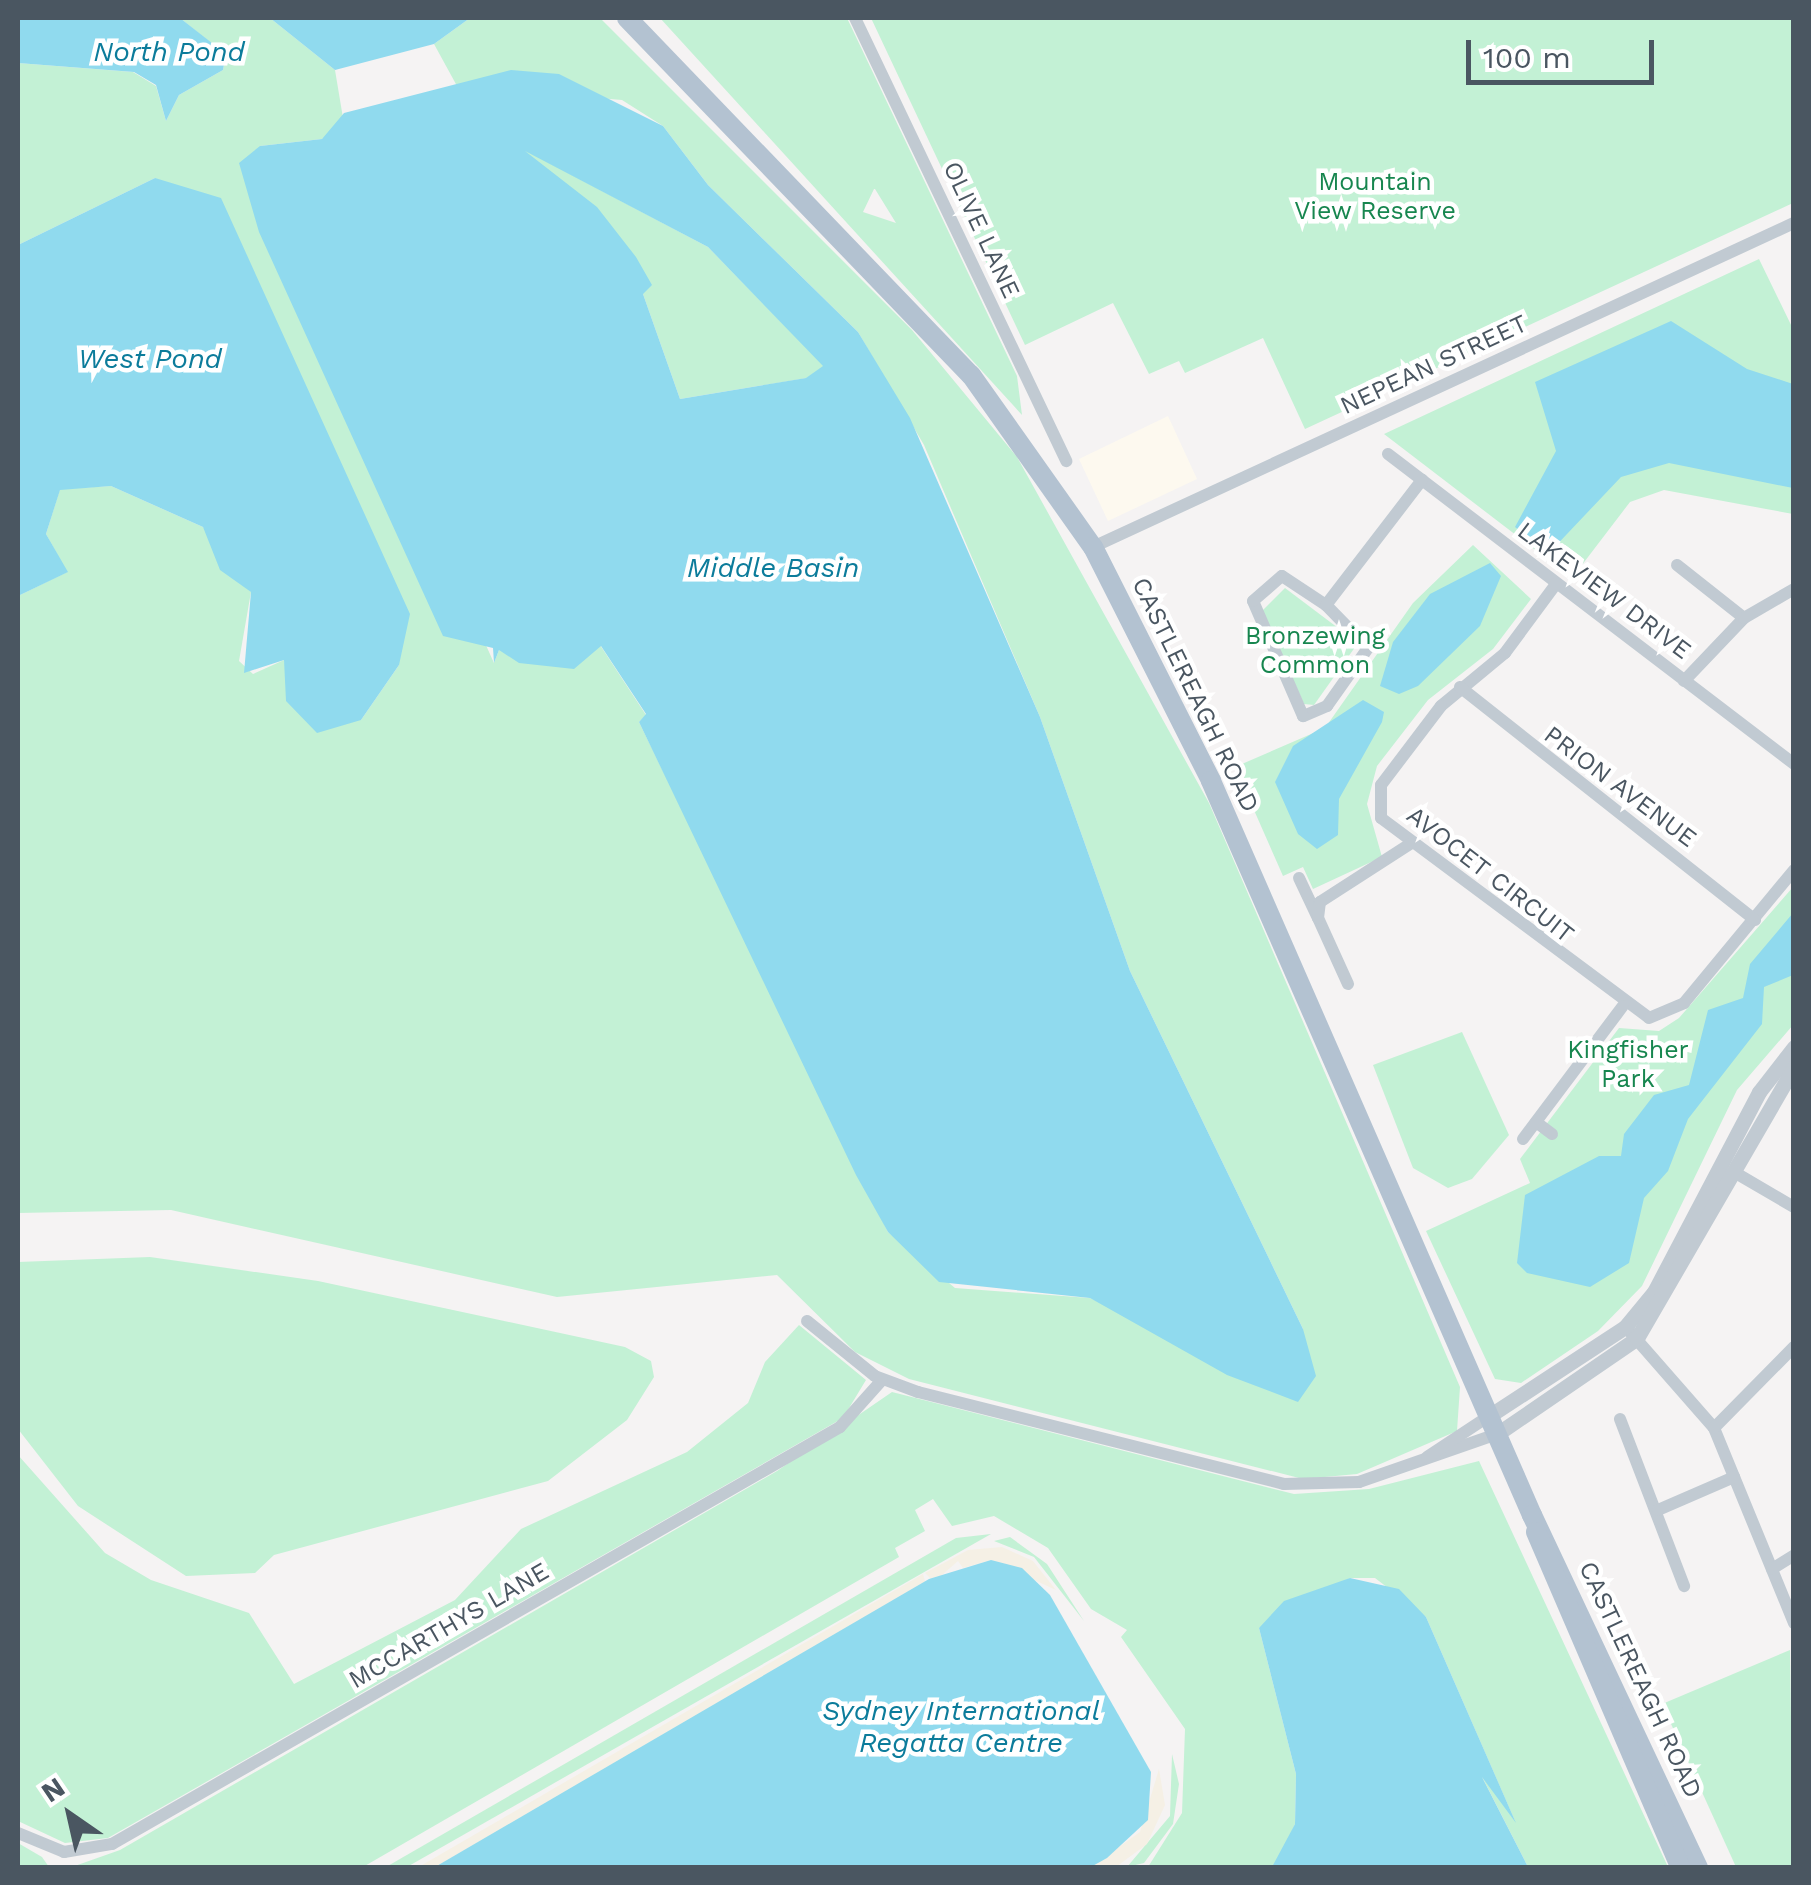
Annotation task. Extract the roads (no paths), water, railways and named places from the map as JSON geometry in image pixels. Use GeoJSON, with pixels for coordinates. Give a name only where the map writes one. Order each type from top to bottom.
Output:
{"type":"FeatureCollection","features":[{"type":"Feature","properties":{"kind":"main road","name":"CASTLEREAGH ROAD"},"geometry":{"type":"LineString","coordinates":[[627,18],[971,375],[1093,548],[1211,781],[1532,1515],[1698,1868]]}},
{"type":"Feature","properties":{"kind":"main road"},"geometry":{"type":"LineString","coordinates":[[647,18],[684,74]]}},
{"type":"Feature","properties":{"kind":"main road","name":"CASTLEREAGH ROAD"},"geometry":{"type":"LineString","coordinates":[[1532,1515],[1542,1562],[1681,1868]]}},
{"type":"Feature","properties":{"kind":"street","name":"OLIVE LANE"},"geometry":{"type":"LineString","coordinates":[[855,18],[1066,462]]}},
{"type":"Feature","properties":{"kind":"street","name":"NEPEAN STREET"},"geometry":{"type":"LineString","coordinates":[[1093,548],[1794,223]]}},
{"type":"Feature","properties":{"kind":"street","name":"LAKEVIEW DRIVE"},"geometry":{"type":"LineString","coordinates":[[1388,454],[1794,764]]}},
{"type":"Feature","properties":{"kind":"street"},"geometry":{"type":"LineString","coordinates":[[1326,604],[1422,480]]}},
{"type":"Feature","properties":{"kind":"street"},"geometry":{"type":"LineString","coordinates":[[1676,565],[1744,618]]}},
{"type":"Feature","properties":{"kind":"street"},"geometry":{"type":"LineString","coordinates":[[1282,576],[1326,604],[1362,633],[1366,654],[1326,706],[1304,716],[1252,605],[1282,576]]}},
{"type":"Feature","properties":{"kind":"street","name":"AVOCET CIRCUIT"},"geometry":{"type":"LineString","coordinates":[[1556,584],[1505,653],[1460,687],[1376,797],[1380,818],[1624,1006],[1648,1018],[1670,1013],[1756,920],[1794,870]]}},
{"type":"Feature","properties":{"kind":"street"},"geometry":{"type":"LineString","coordinates":[[1684,680],[1744,618],[1794,589]]}},
{"type":"Feature","properties":{"kind":"street","name":"PRION AVENUE"},"geometry":{"type":"LineString","coordinates":[[1460,687],[1756,920]]}},
{"type":"Feature","properties":{"kind":"street"},"geometry":{"type":"LineString","coordinates":[[1318,918],[1331,890],[1410,844]]}},
{"type":"Feature","properties":{"kind":"street"},"geometry":{"type":"LineString","coordinates":[[1298,878],[1348,984]]}},
{"type":"Feature","properties":{"kind":"street"},"geometry":{"type":"LineString","coordinates":[[1522,1139],[1624,1006]]}},
{"type":"Feature","properties":{"kind":"street"},"geometry":{"type":"LineString","coordinates":[[1631,1332],[1794,1047]]}},
{"type":"Feature","properties":{"kind":"street"},"geometry":{"type":"LineString","coordinates":[[806,1321],[882,1380],[1284,1484],[1359,1482],[1420,1462],[1493,1425],[1631,1332],[1734,1172],[1794,1067]]}},
{"type":"Feature","properties":{"kind":"street"},"geometry":{"type":"LineString","coordinates":[[1536,1122],[1552,1134]]}},
{"type":"Feature","properties":{"kind":"street"},"geometry":{"type":"LineString","coordinates":[[1734,1172],[1794,1207]]}},
{"type":"Feature","properties":{"kind":"street"},"geometry":{"type":"LineString","coordinates":[[1631,1332],[1714,1428],[1794,1623]]}},
{"type":"Feature","properties":{"kind":"street"},"geometry":{"type":"LineString","coordinates":[[1714,1428],[1794,1347]]}},
{"type":"Feature","properties":{"kind":"street","name":"MCCARTHYS LANE"},"geometry":{"type":"LineString","coordinates":[[18,1833],[64,1852],[112,1844],[829,1433],[882,1380]]}},
{"type":"Feature","properties":{"kind":"street"},"geometry":{"type":"LineString","coordinates":[[1620,1419],[1684,1586]]}},
{"type":"Feature","properties":{"kind":"street"},"geometry":{"type":"LineString","coordinates":[[1658,1510],[1734,1477]]}},
{"type":"Feature","properties":{"kind":"street"},"geometry":{"type":"LineString","coordinates":[[1772,1569],[1794,1555]]}},
{"type":"Feature","properties":{"kind":"water","name":"North Pond"},"geometry":{"type":"Polygon","coordinates":[[[18,18],[180,18],[226,54],[223,70],[179,95],[166,121],[156,85],[134,72],[18,63],[18,18]]]}},
{"type":"Feature","properties":{"kind":"water","name":"North Pond"},"geometry":{"type":"Polygon","coordinates":[[[270,18],[470,18],[434,44],[335,70],[270,18]]]}},
{"type":"Feature","properties":{"kind":"water","name":"Middle Basin"},"geometry":{"type":"Polygon","coordinates":[[[511,70],[559,74],[663,126],[708,185],[858,332],[910,418],[1040,717],[1130,971],[1303,1329],[1316,1376],[1298,1402],[1227,1375],[1090,1298],[939,1282],[888,1232],[856,1175],[639,722],[646,714],[601,646],[574,669],[519,663],[499,650],[494,663],[493,648],[443,636],[259,232],[239,163],[260,146],[322,139],[344,113],[511,70]],[[525,151],[597,207],[636,257],[652,285],[643,294],[680,399],[806,378],[823,366],[708,247],[525,151]]]}},
{"type":"Feature","properties":{"kind":"water","name":"West Pond"},"geometry":{"type":"Polygon","coordinates":[[[155,178],[221,198],[410,614],[399,665],[361,720],[317,733],[286,701],[284,660],[244,673],[251,592],[220,570],[203,527],[111,486],[60,490],[46,534],[68,572],[18,596],[18,245],[155,178]]]}},
{"type":"Feature","properties":{"kind":"water"},"geometry":{"type":"Polygon","coordinates":[[[1671,321],[1747,369],[1793,384],[1793,488],[1669,463],[1621,477],[1549,553],[1515,527],[1556,451],[1535,382],[1671,321]]]}},
{"type":"Feature","properties":{"kind":"water"},"geometry":{"type":"Polygon","coordinates":[[[1490,563],[1501,576],[1480,626],[1418,686],[1399,694],[1380,686],[1393,642],[1430,594],[1490,563]]]}},
{"type":"Feature","properties":{"kind":"water"},"geometry":{"type":"Polygon","coordinates":[[[1363,700],[1384,712],[1382,722],[1339,799],[1338,835],[1317,849],[1298,834],[1275,782],[1293,746],[1363,700]]]}},
{"type":"Feature","properties":{"kind":"water"},"geometry":{"type":"Polygon","coordinates":[[[1793,913],[1793,975],[1764,987],[1762,1024],[1688,1119],[1668,1171],[1644,1198],[1629,1263],[1590,1287],[1527,1273],[1517,1263],[1525,1195],[1599,1156],[1621,1156],[1624,1134],[1654,1095],[1689,1085],[1708,1010],[1743,998],[1750,964],[1793,913]]]}},
{"type":"Feature","properties":{"kind":"water","name":"Sydney International Regatta Centre"},"geometry":{"type":"Polygon","coordinates":[[[991,1560],[1022,1568],[1050,1595],[1151,1772],[1148,1820],[1107,1858],[1089,1868],[435,1867],[929,1579],[991,1560]]]}},
{"type":"Feature","properties":{"kind":"water"},"geometry":{"type":"Polygon","coordinates":[[[1350,1578],[1399,1589],[1426,1617],[1516,1823],[1482,1777],[1528,1867],[1272,1867],[1295,1824],[1296,1774],[1259,1628],[1284,1601],[1350,1578]]]}},
{"type":"Feature","properties":{"kind":"park label","name":"Mountain View Reserve"},"geometry":{"type":"Point","coordinates":[1375,198]}},
{"type":"Feature","properties":{"kind":"park label","name":"Bronzewing Common"},"geometry":{"type":"Point","coordinates":[1315,652]}},
{"type":"Feature","properties":{"kind":"park label","name":"Kingfisher Park"},"geometry":{"type":"Point","coordinates":[1628,1066]}}]}
